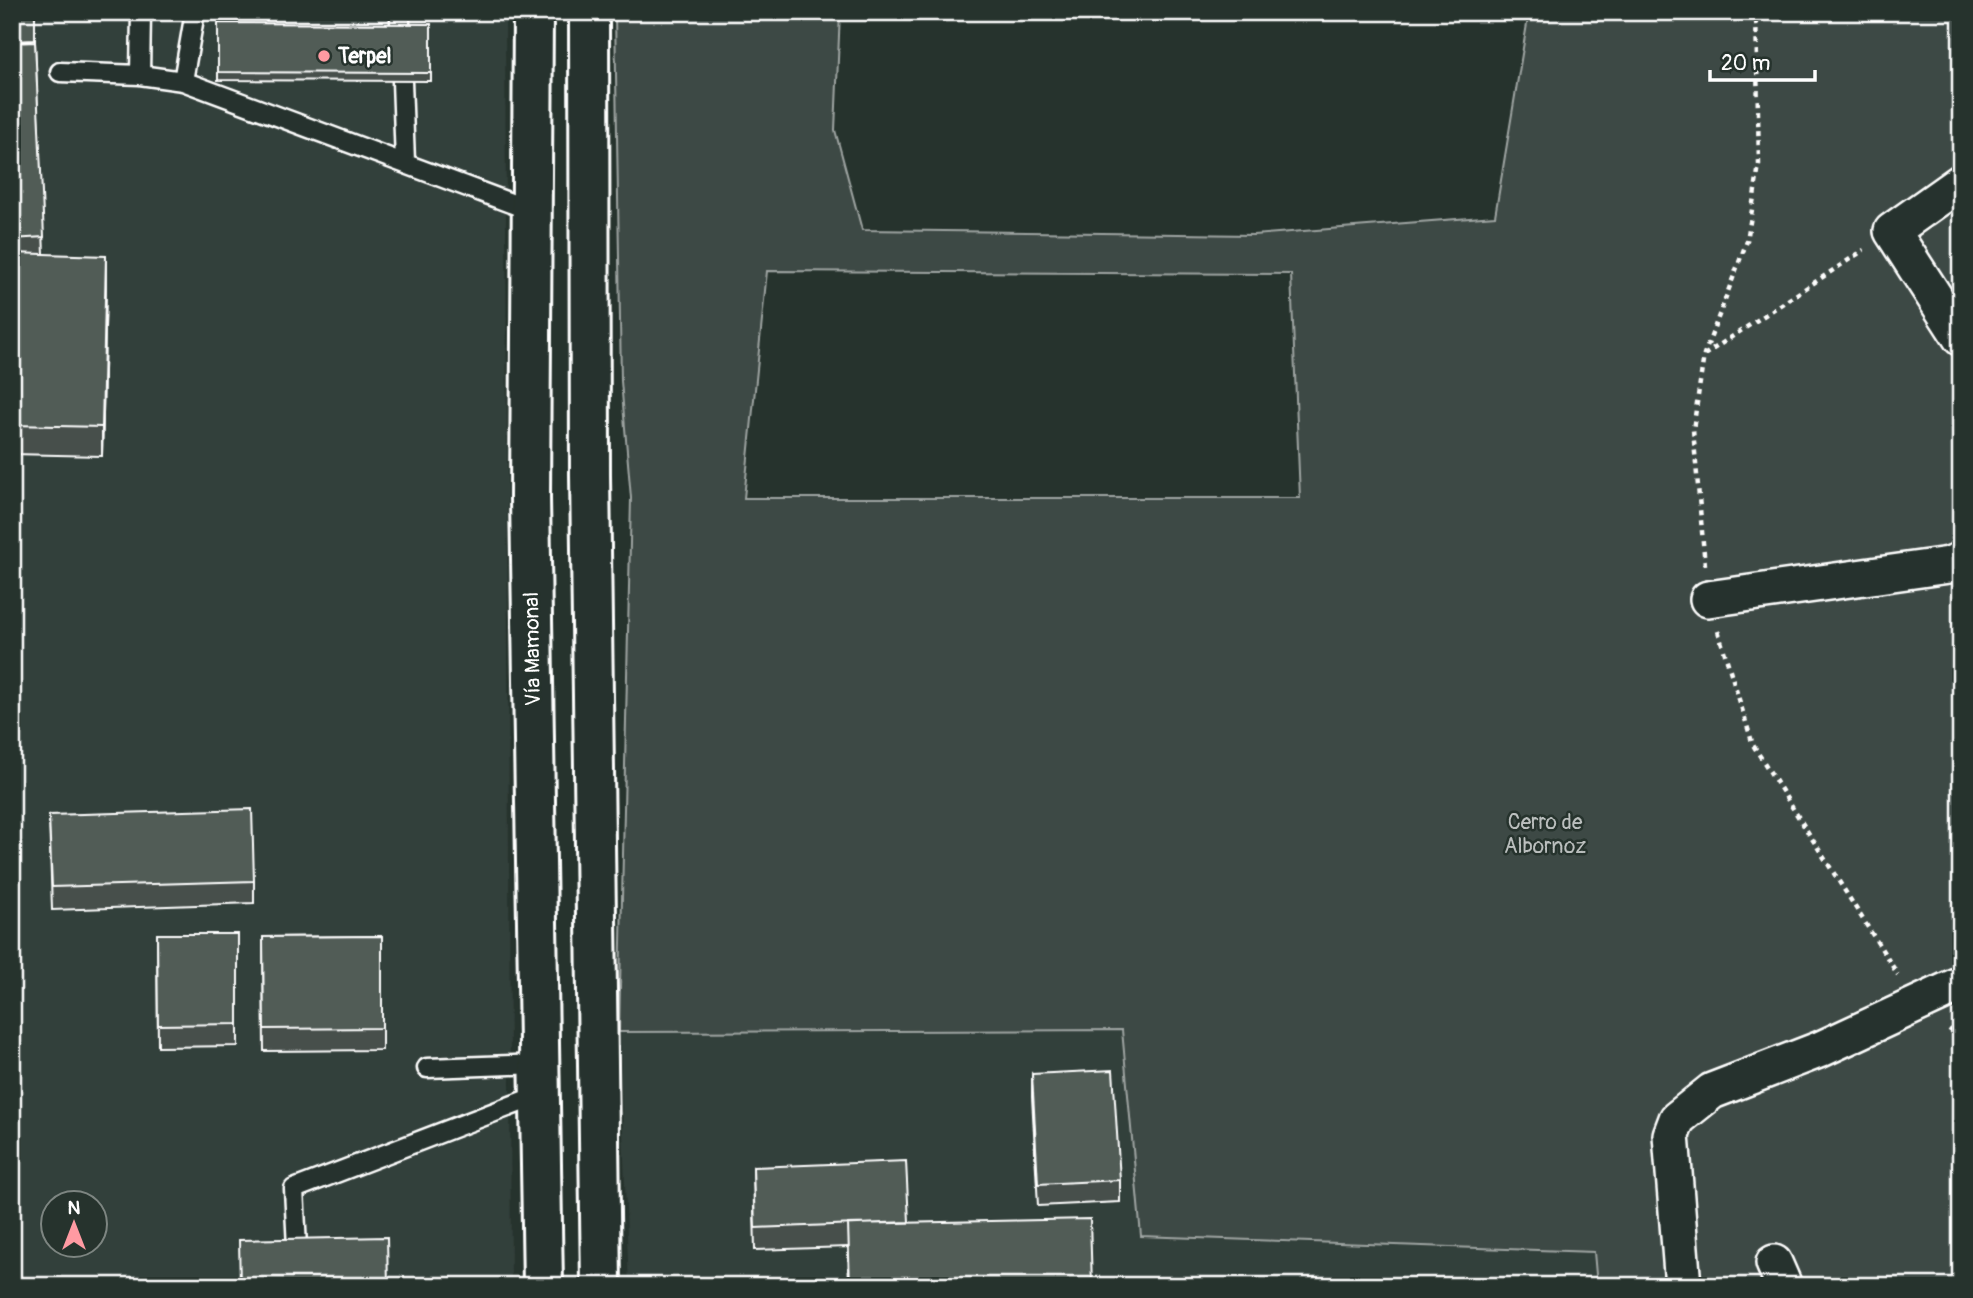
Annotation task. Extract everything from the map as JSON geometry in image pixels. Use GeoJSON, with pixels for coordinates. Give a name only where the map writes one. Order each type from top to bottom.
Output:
{"type":"FeatureCollection","features":[{"type":"Feature","properties":{"kind":"main road","name":"Vía Mamonal"},"geometry":{"type":"LineString","coordinates":[[533,12],[530,498],[542,1286]]}},
{"type":"Feature","properties":{"kind":"main road"},"geometry":{"type":"LineString","coordinates":[[589,12],[590,475],[601,1286]]}},
{"type":"Feature","properties":{"kind":"street"},"geometry":{"type":"LineString","coordinates":[[1961,182],[1892,231],[1961,338]]}},
{"type":"Feature","properties":{"kind":"street"},"geometry":{"type":"LineString","coordinates":[[1708,599],[1949,565],[1961,560]]}},
{"type":"Feature","properties":{"kind":"street"},"geometry":{"type":"LineString","coordinates":[[1683,1286],[1671,1135],[1676,1119],[1712,1091],[1821,1049],[1961,984]]}},
{"type":"Feature","properties":{"kind":"lane"},"geometry":{"type":"LineString","coordinates":[[139,75],[141,12]]}},
{"type":"Feature","properties":{"kind":"lane"},"geometry":{"type":"LineString","coordinates":[[183,81],[195,12]]}},
{"type":"Feature","properties":{"kind":"lane"},"geometry":{"type":"LineString","coordinates":[[400,12],[400,32]]}},
{"type":"Feature","properties":{"kind":"lane"},"geometry":{"type":"LineString","coordinates":[[60,72],[139,75],[183,81],[532,211]]}},
{"type":"Feature","properties":{"kind":"lane"},"geometry":{"type":"LineString","coordinates":[[402,81],[404,162]]}},
{"type":"Feature","properties":{"kind":"lane"},"geometry":{"type":"LineString","coordinates":[[427,1068],[539,1079]]}},
{"type":"Feature","properties":{"kind":"lane"},"geometry":{"type":"LineString","coordinates":[[297,1247],[294,1189],[539,1079]]}},
{"type":"Feature","properties":{"kind":"path"},"geometry":{"type":"LineString","coordinates":[[1756,12],[1759,165],[1747,241],[1703,355],[1693,430],[1708,599],[1753,745],[1916,1003],[1961,1038]]}},
{"type":"Feature","properties":{"kind":"path"},"geometry":{"type":"LineString","coordinates":[[1703,355],[1892,231]]}},
{"type":"Feature","properties":{"kind":"shaded area"},"geometry":{"type":"Polygon","coordinates":[[[12,12],[505,12],[511,1286],[12,1286],[12,12]]]}},
{"type":"Feature","properties":{"kind":"shaded area"},"geometry":{"type":"Polygon","coordinates":[[[1123,1029],[1141,1236],[1594,1252],[1597,1286],[629,1286],[619,1032],[1123,1029]]]}},
{"type":"Feature","properties":{"kind":"green space","name":"Cerro de Albornoz"},"geometry":{"type":"Polygon","coordinates":[[[615,12],[840,12],[835,130],[862,230],[1253,235],[1495,216],[1529,12],[1961,12],[1961,1286],[1597,1286],[1594,1252],[1141,1236],[1122,1030],[619,1032],[631,498],[621,381],[615,12]],[[767,271],[744,498],[1300,498],[1291,274],[767,271]]]}},
{"type":"Feature","properties":{"kind":"building"},"geometry":{"type":"Polygon","coordinates":[[[12,12],[35,12],[35,40],[12,41],[12,12]]]}},
{"type":"Feature","properties":{"kind":"building","name":"Terpel"},"geometry":{"type":"Polygon","coordinates":[[[218,23],[431,24],[431,73],[218,72],[218,23]]]}},
{"type":"Feature","properties":{"kind":"building"},"geometry":{"type":"Polygon","coordinates":[[[35,42],[44,237],[12,239],[12,43],[35,42]]]}},
{"type":"Feature","properties":{"kind":"building"},"geometry":{"type":"Polygon","coordinates":[[[12,253],[106,256],[102,427],[12,425],[12,253]]]}},
{"type":"Feature","properties":{"kind":"building"},"geometry":{"type":"Polygon","coordinates":[[[252,809],[254,881],[52,887],[49,815],[252,809]]]}},
{"type":"Feature","properties":{"kind":"building"},"geometry":{"type":"Polygon","coordinates":[[[157,934],[238,934],[238,1024],[158,1025],[157,934]]]}},
{"type":"Feature","properties":{"kind":"building"},"geometry":{"type":"Polygon","coordinates":[[[382,936],[382,1028],[264,1029],[263,937],[382,936]]]}},
{"type":"Feature","properties":{"kind":"building"},"geometry":{"type":"Polygon","coordinates":[[[1113,1070],[1120,1180],[1038,1184],[1032,1074],[1113,1070]]]}},
{"type":"Feature","properties":{"kind":"building"},"geometry":{"type":"Polygon","coordinates":[[[906,1161],[909,1222],[755,1228],[753,1167],[906,1161]]]}},
{"type":"Feature","properties":{"kind":"building"},"geometry":{"type":"Polygon","coordinates":[[[1090,1219],[1092,1286],[850,1286],[848,1224],[1090,1219]]]}},
{"type":"Feature","properties":{"kind":"building"},"geometry":{"type":"Polygon","coordinates":[[[387,1237],[388,1286],[240,1286],[239,1240],[387,1237]]]}},
{"type":"Feature","properties":{"kind":"place","name":"Terpel"},"geometry":{"type":"Point","coordinates":[324,56]}}]}
